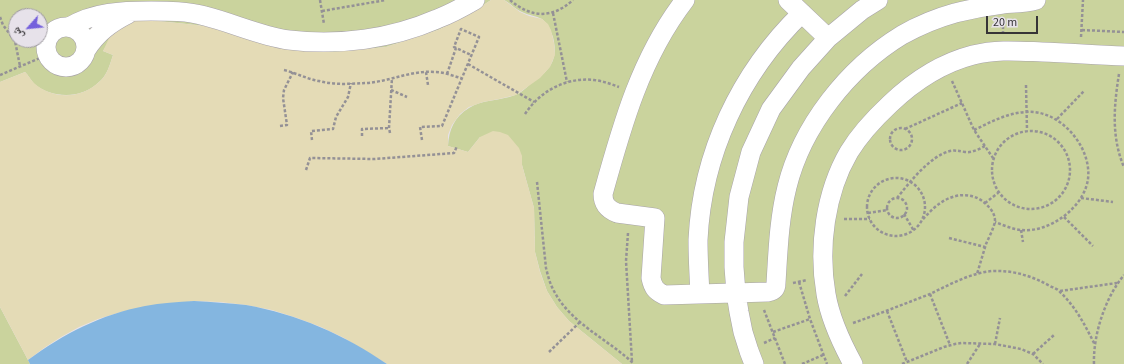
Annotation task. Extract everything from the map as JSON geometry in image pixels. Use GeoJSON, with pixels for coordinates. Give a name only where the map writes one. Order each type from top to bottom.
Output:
{"type":"FeatureCollection","features":[{"type":"Feature","properties":{"kind":"lane"},"geometry":{"type":"LineString","coordinates":[[69,27],[78,22],[96,16],[114,12],[186,12],[204,15],[287,40],[327,42],[371,38],[410,29],[439,19],[475,0]]}},
{"type":"Feature","properties":{"kind":"lane"},"geometry":{"type":"LineString","coordinates":[[685,0],[646,62],[634,92],[603,194],[603,200],[606,206],[617,213],[656,218],[651,278],[652,286],[657,292],[664,295],[757,293],[772,291],[776,287],[781,214],[787,186],[808,132],[839,90],[880,50],[903,35],[928,23],[955,13],[982,7],[1036,0]]}},
{"type":"Feature","properties":{"kind":"lane"},"geometry":{"type":"LineString","coordinates":[[788,0],[828,38]]}},
{"type":"Feature","properties":{"kind":"lane"},"geometry":{"type":"LineString","coordinates":[[754,364],[743,332],[736,293],[734,242],[739,197],[751,152],[771,109],[801,68],[828,38],[862,10],[878,0]]}},
{"type":"Feature","properties":{"kind":"lane"},"geometry":{"type":"LineString","coordinates":[[86,50],[94,38],[106,28],[132,11]]}},
{"type":"Feature","properties":{"kind":"lane"},"geometry":{"type":"LineString","coordinates":[[700,294],[698,252],[700,214],[708,176],[718,140],[741,91],[755,68],[788,26],[802,13]]}},
{"type":"Feature","properties":{"kind":"lane"},"geometry":{"type":"LineString","coordinates":[[69,27],[82,35],[86,42],[86,50],[84,58],[79,63],[72,67],[64,68],[57,66],[51,61],[45,48],[46,41],[55,29],[69,27]]}},
{"type":"Feature","properties":{"kind":"lane"},"geometry":{"type":"LineString","coordinates":[[853,364],[834,321],[826,295],[823,250],[826,220],[831,197],[840,170],[860,137],[880,113],[921,79],[945,66],[972,56],[1004,50],[1123,56]]}},
{"type":"Feature","properties":{"kind":"path"},"geometry":{"type":"LineString","coordinates":[[320,0],[327,42]]}},
{"type":"Feature","properties":{"kind":"path"},"geometry":{"type":"LineString","coordinates":[[322,11],[386,0]]}},
{"type":"Feature","properties":{"kind":"path"},"geometry":{"type":"LineString","coordinates":[[510,0],[517,6],[534,13],[544,14],[553,13],[572,0]]}},
{"type":"Feature","properties":{"kind":"path"},"geometry":{"type":"LineString","coordinates":[[1080,54],[1084,0]]}},
{"type":"Feature","properties":{"kind":"path"},"geometry":{"type":"LineString","coordinates":[[1002,4],[1004,50]]}},
{"type":"Feature","properties":{"kind":"path"},"geometry":{"type":"LineString","coordinates":[[553,13],[567,82]]}},
{"type":"Feature","properties":{"kind":"path"},"geometry":{"type":"LineString","coordinates":[[0,18],[1,23],[15,41],[20,66]]}},
{"type":"Feature","properties":{"kind":"path"},"geometry":{"type":"LineString","coordinates":[[422,140],[420,127],[442,126],[479,37],[461,29],[454,47],[456,48],[447,74]]}},
{"type":"Feature","properties":{"kind":"path"},"geometry":{"type":"LineString","coordinates":[[1082,30],[1124,32]]}},
{"type":"Feature","properties":{"kind":"path"},"geometry":{"type":"LineString","coordinates":[[456,48],[471,55]]}},
{"type":"Feature","properties":{"kind":"path"},"geometry":{"type":"LineString","coordinates":[[0,75],[47,55]]}},
{"type":"Feature","properties":{"kind":"path"},"geometry":{"type":"LineString","coordinates":[[1123,56],[1115,96],[1114,115],[1115,136],[1124,167]]}},
{"type":"Feature","properties":{"kind":"path"},"geometry":{"type":"LineString","coordinates":[[468,64],[534,102]]}},
{"type":"Feature","properties":{"kind":"path"},"geometry":{"type":"LineString","coordinates":[[945,66],[974,130],[993,158]]}},
{"type":"Feature","properties":{"kind":"path"},"geometry":{"type":"LineString","coordinates":[[284,70],[321,82],[376,82],[407,74],[426,72],[437,72],[462,78]]}},
{"type":"Feature","properties":{"kind":"path"},"geometry":{"type":"LineString","coordinates":[[280,126],[287,125],[283,98],[284,90],[294,72]]}},
{"type":"Feature","properties":{"kind":"path"},"geometry":{"type":"LineString","coordinates":[[426,72],[428,85]]}},
{"type":"Feature","properties":{"kind":"path"},"geometry":{"type":"LineString","coordinates":[[390,133],[392,78]]}},
{"type":"Feature","properties":{"kind":"path"},"geometry":{"type":"LineString","coordinates":[[525,114],[534,102],[545,93],[557,85],[567,82],[583,79],[596,80],[634,92]]}},
{"type":"Feature","properties":{"kind":"path"},"geometry":{"type":"LineString","coordinates":[[312,140],[311,131],[333,129],[336,117],[348,97],[351,83]]}},
{"type":"Feature","properties":{"kind":"path"},"geometry":{"type":"LineString","coordinates":[[1026,85],[1027,130]]}},
{"type":"Feature","properties":{"kind":"path"},"geometry":{"type":"LineString","coordinates":[[391,90],[407,96]]}},
{"type":"Feature","properties":{"kind":"path"},"geometry":{"type":"LineString","coordinates":[[1057,119],[1084,91]]}},
{"type":"Feature","properties":{"kind":"path"},"geometry":{"type":"LineString","coordinates":[[905,129],[910,132],[912,142],[905,150],[894,148],[890,139],[891,134],[895,130],[900,128],[905,129],[962,103]]}},
{"type":"Feature","properties":{"kind":"path"},"geometry":{"type":"LineString","coordinates":[[974,130],[1004,116],[1027,111],[1043,113],[1057,119],[1072,132],[1086,160],[1088,179],[1081,198],[1063,217],[1038,229],[1021,230],[995,222]]}},
{"type":"Feature","properties":{"kind":"path"},"geometry":{"type":"LineString","coordinates":[[362,136],[362,129],[389,128]]}},
{"type":"Feature","properties":{"kind":"path"},"geometry":{"type":"LineString","coordinates":[[1027,130],[1039,131],[1050,135],[1066,152],[1070,164],[1070,176],[1067,187],[1060,197],[1051,204],[1040,209],[1029,210],[1017,208],[1006,202],[998,193],[993,182],[991,170],[993,158],[998,147],[1006,139],[1016,133],[1027,130]]}},
{"type":"Feature","properties":{"kind":"path"},"geometry":{"type":"LineString","coordinates":[[306,170],[310,158],[375,159],[454,153],[457,146]]}},
{"type":"Feature","properties":{"kind":"path"},"geometry":{"type":"LineString","coordinates":[[897,198],[904,201],[907,207],[904,214],[897,217],[890,214],[888,210],[889,202],[897,198],[910,182],[935,158],[943,153],[956,150],[965,152],[975,151],[985,146]]}},
{"type":"Feature","properties":{"kind":"path"},"geometry":{"type":"LineString","coordinates":[[923,219],[925,208],[924,198],[918,189],[910,182],[892,178],[883,181],[875,187],[870,194],[867,204],[868,213],[875,228],[884,234],[894,236],[904,235],[914,231],[923,219],[948,198],[957,195],[965,195],[976,197],[985,203],[995,216],[995,222],[985,247],[977,274]]}},
{"type":"Feature","properties":{"kind":"path"},"geometry":{"type":"LineString","coordinates":[[537,182],[544,251],[549,280],[554,291],[570,314],[633,363]]}},
{"type":"Feature","properties":{"kind":"path"},"geometry":{"type":"LineString","coordinates":[[985,203],[998,193]]}},
{"type":"Feature","properties":{"kind":"path"},"geometry":{"type":"LineString","coordinates":[[1081,198],[1113,202]]}},
{"type":"Feature","properties":{"kind":"path"},"geometry":{"type":"LineString","coordinates":[[868,213],[888,210]]}},
{"type":"Feature","properties":{"kind":"path"},"geometry":{"type":"LineString","coordinates":[[629,214],[626,261],[633,363]]}},
{"type":"Feature","properties":{"kind":"path"},"geometry":{"type":"LineString","coordinates":[[904,214],[914,231]]}},
{"type":"Feature","properties":{"kind":"path"},"geometry":{"type":"LineString","coordinates":[[1063,217],[1093,246]]}},
{"type":"Feature","properties":{"kind":"path"},"geometry":{"type":"LineString","coordinates":[[826,220],[870,219]]}},
{"type":"Feature","properties":{"kind":"path"},"geometry":{"type":"LineString","coordinates":[[1021,230],[1023,242]]}},
{"type":"Feature","properties":{"kind":"path"},"geometry":{"type":"LineString","coordinates":[[949,238],[985,247]]}},
{"type":"Feature","properties":{"kind":"path"},"geometry":{"type":"LineString","coordinates":[[834,321],[887,311],[977,274],[992,271],[1019,273],[1060,291],[1071,304],[1084,324],[1095,345]]}},
{"type":"Feature","properties":{"kind":"path"},"geometry":{"type":"LineString","coordinates":[[834,321],[862,274]]}},
{"type":"Feature","properties":{"kind":"path"},"geometry":{"type":"LineString","coordinates":[[1094,364],[1098,328],[1104,311],[1118,283],[1124,275]]}},
{"type":"Feature","properties":{"kind":"path"},"geometry":{"type":"LineString","coordinates":[[776,287],[824,276]]}},
{"type":"Feature","properties":{"kind":"path"},"geometry":{"type":"LineString","coordinates":[[799,282],[810,319],[827,364]]}},
{"type":"Feature","properties":{"kind":"path"},"geometry":{"type":"LineString","coordinates":[[1060,291],[1118,283]]}},
{"type":"Feature","properties":{"kind":"path"},"geometry":{"type":"LineString","coordinates":[[757,293],[785,364]]}},
{"type":"Feature","properties":{"kind":"path"},"geometry":{"type":"LineString","coordinates":[[930,294],[950,345]]}},
{"type":"Feature","properties":{"kind":"path"},"geometry":{"type":"LineString","coordinates":[[887,311],[907,362]]}},
{"type":"Feature","properties":{"kind":"path"},"geometry":{"type":"LineString","coordinates":[[995,344],[1000,318]]}},
{"type":"Feature","properties":{"kind":"path"},"geometry":{"type":"LineString","coordinates":[[773,332],[810,319]]}},
{"type":"Feature","properties":{"kind":"path"},"geometry":{"type":"LineString","coordinates":[[549,352],[580,322]]}},
{"type":"Feature","properties":{"kind":"path"},"geometry":{"type":"LineString","coordinates":[[1033,354],[1054,335]]}},
{"type":"Feature","properties":{"kind":"path"},"geometry":{"type":"LineString","coordinates":[[902,364],[956,344],[995,344],[1021,349],[1033,354],[1043,364]]}},
{"type":"Feature","properties":{"kind":"path"},"geometry":{"type":"LineString","coordinates":[[967,364],[980,344]]}},
{"type":"Feature","properties":{"kind":"path"},"geometry":{"type":"LineString","coordinates":[[802,364],[844,346]]}},
{"type":"Feature","properties":{"kind":"green space"},"geometry":{"type":"Polygon","coordinates":[[[0,0],[491,0],[467,16],[438,30],[386,47],[334,52],[270,45],[205,26],[149,20],[134,21],[123,24],[103,51],[113,55],[108,70],[102,79],[92,88],[84,92],[67,95],[50,92],[34,84],[25,72],[0,82],[0,0]]]}},
{"type":"Feature","properties":{"kind":"green space"},"geometry":{"type":"Polygon","coordinates":[[[504,0],[1124,0],[1124,364],[622,364],[569,321],[557,307],[547,291],[535,252],[534,208],[522,165],[522,156],[480,137],[468,152],[448,146],[451,129],[460,115],[474,105],[509,97],[519,93],[542,75],[551,65],[555,53],[555,45],[546,23],[542,19],[519,11],[504,0]]]}},
{"type":"Feature","properties":{"kind":"green space"},"geometry":{"type":"Polygon","coordinates":[[[0,307],[28,360],[30,364],[0,364],[0,307]]]}},
{"type":"Feature","properties":{"kind":"sand"},"geometry":{"type":"Polygon","coordinates":[[[491,0],[504,0],[520,12],[542,19],[548,24],[554,43],[555,55],[550,67],[540,78],[516,95],[483,102],[469,107],[460,114],[452,125],[448,135],[448,146],[468,152],[480,137],[493,131],[508,135],[519,148],[522,156],[522,165],[534,208],[535,252],[547,291],[557,307],[569,321],[622,364],[387,364],[344,338],[297,318],[272,310],[246,305],[194,301],[121,312],[98,319],[61,337],[28,360],[0,307],[0,82],[25,72],[34,83],[42,89],[58,95],[84,92],[92,88],[102,79],[108,70],[113,55],[103,51],[110,36],[123,24],[134,21],[149,20],[205,26],[270,45],[334,52],[386,47],[438,30],[466,16],[491,0]]]}},
{"type":"Feature","properties":{"kind":"water"},"geometry":{"type":"Polygon","coordinates":[[[194,301],[246,305],[284,314],[337,335],[387,364],[30,364],[28,360],[69,334],[84,326],[114,314],[151,305],[194,301]]]}}]}
